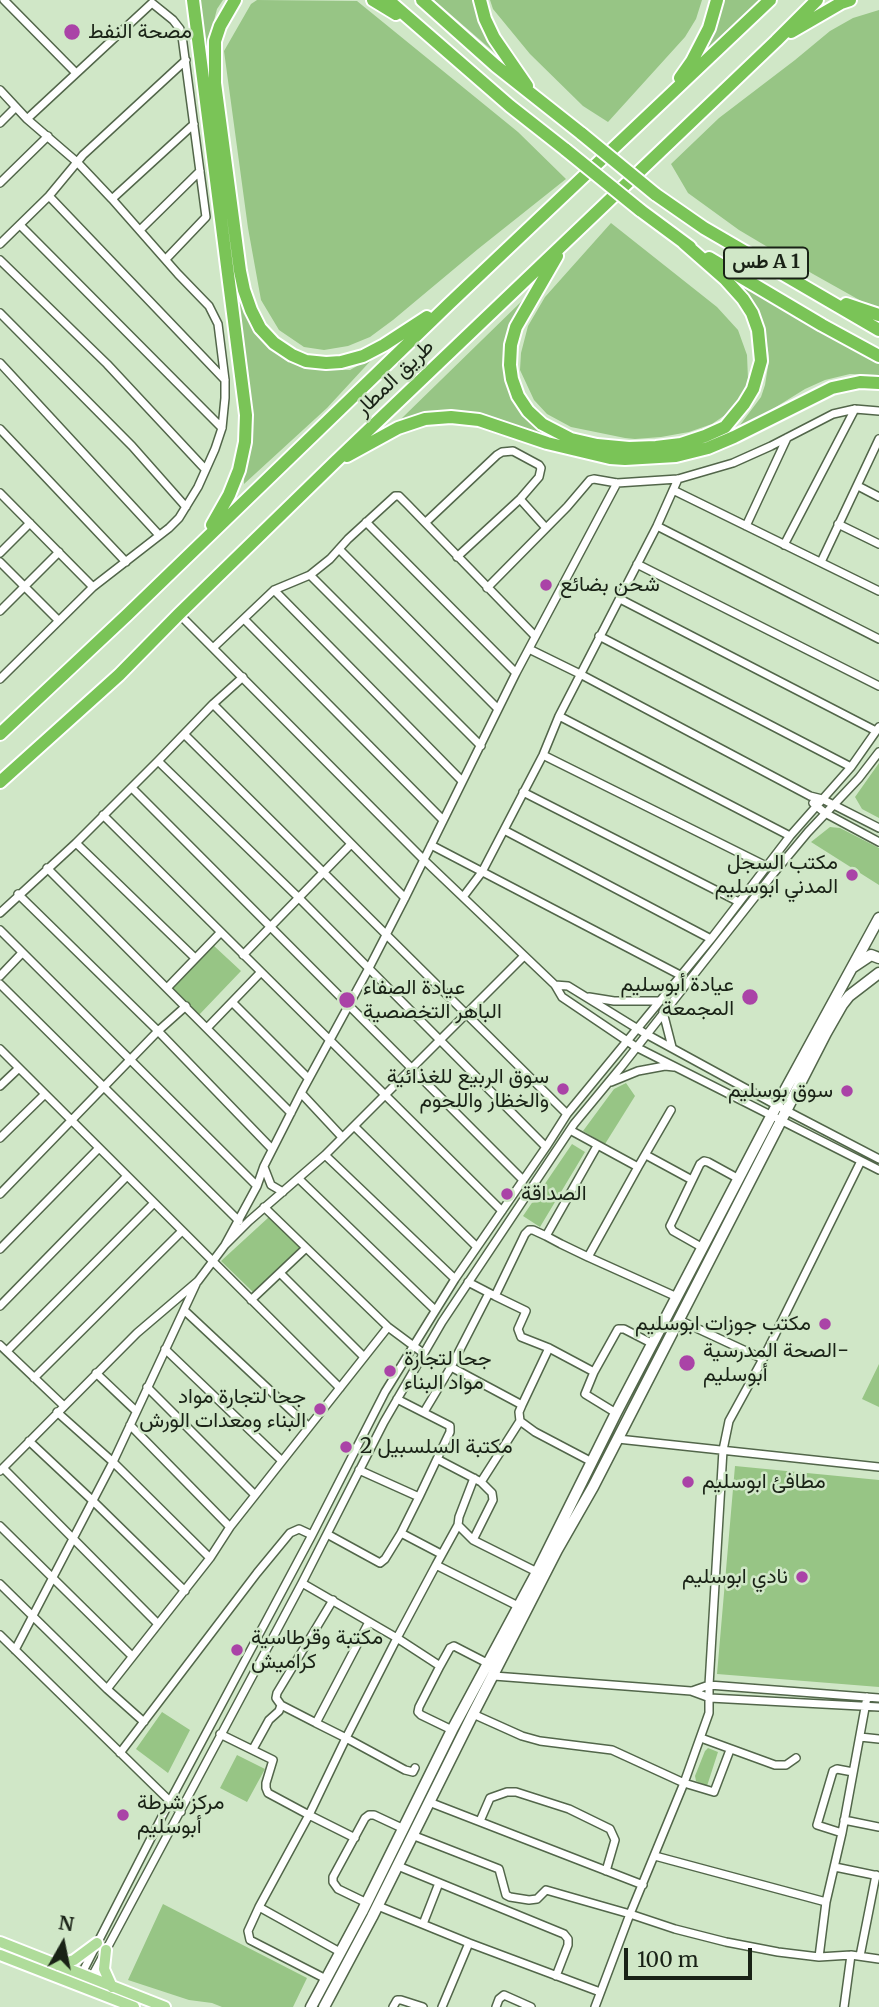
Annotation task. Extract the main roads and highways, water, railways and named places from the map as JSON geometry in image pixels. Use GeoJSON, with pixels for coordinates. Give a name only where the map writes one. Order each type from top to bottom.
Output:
{"type":"FeatureCollection","features":[{"type":"Feature","properties":{"kind":"highway"},"geometry":{"type":"LineString","coordinates":[[193,0],[246,415],[245,442],[239,470],[220,513],[200,544]]}},
{"type":"Feature","properties":{"kind":"highway"},"geometry":{"type":"LineString","coordinates":[[235,0],[215,41],[215,83],[240,271],[247,300],[260,328],[274,343],[306,361],[341,362],[363,356],[384,345],[449,304]]}},
{"type":"Feature","properties":{"kind":"highway"},"geometry":{"type":"LineString","coordinates":[[373,0],[420,28]]}},
{"type":"Feature","properties":{"kind":"highway"},"geometry":{"type":"LineString","coordinates":[[388,0],[510,106],[684,243],[725,279],[743,299],[758,330],[761,361],[758,376],[744,404],[725,427],[681,444],[629,448],[571,439],[551,430],[528,411],[512,380],[511,345],[516,327],[567,240]]}},
{"type":"Feature","properties":{"kind":"highway"},"geometry":{"type":"LineString","coordinates":[[422,0],[538,101]]}},
{"type":"Feature","properties":{"kind":"highway"},"geometry":{"type":"LineString","coordinates":[[480,0],[494,37],[538,101]]}},
{"type":"Feature","properties":{"kind":"highway"},"geometry":{"type":"LineString","coordinates":[[665,101],[692,61],[709,28],[717,0]]}},
{"type":"Feature","properties":{"kind":"highway","name":"طريق المطار"},"geometry":{"type":"LineString","coordinates":[[0,734],[770,0]]}},
{"type":"Feature","properties":{"kind":"highway","name":"طريق المطار"},"geometry":{"type":"LineString","coordinates":[[0,782],[120,675],[334,463],[817,0]]}},
{"type":"Feature","properties":{"kind":"highway"},"geometry":{"type":"LineString","coordinates":[[776,41],[850,0]]}},
{"type":"Feature","properties":{"kind":"highway","name":"طس A 1"},"geometry":{"type":"LineString","coordinates":[[538,101],[655,194],[704,228],[879,330]]}},
{"type":"Feature","properties":{"kind":"highway"},"geometry":{"type":"LineString","coordinates":[[684,243],[879,356]]}},
{"type":"Feature","properties":{"kind":"highway"},"geometry":{"type":"LineString","coordinates":[[821,296],[879,315]]}},
{"type":"Feature","properties":{"kind":"highway"},"geometry":{"type":"LineString","coordinates":[[334,463],[398,428],[425,419],[451,417],[479,420],[547,443],[610,458],[676,456],[708,448],[734,437],[832,388],[849,383],[879,383]]}},
{"type":"Feature","properties":{"kind":"main road"},"geometry":{"type":"LineString","coordinates":[[324,2007],[398,1866],[408,1832],[429,1802],[452,1730],[537,1572],[616,1413],[774,1111],[879,918]]}},
{"type":"Feature","properties":{"kind":"main road"},"geometry":{"type":"LineString","coordinates":[[849,970],[867,956],[879,958]]}},
{"type":"Feature","properties":{"kind":"main road"},"geometry":{"type":"LineString","coordinates":[[311,2007],[494,1676],[842,1004],[878,971]]}},
{"type":"Feature","properties":{"kind":"main road"},"geometry":{"type":"LineString","coordinates":[[684,1284],[694,1290]]}},
{"type":"Feature","properties":{"kind":"main road"},"geometry":{"type":"LineString","coordinates":[[582,1483],[593,1487]]}},
{"type":"Feature","properties":{"kind":"main road"},"geometry":{"type":"LineString","coordinates":[[364,1907],[372,1917]]}},
{"type":"Feature","properties":{"kind":"main road"},"geometry":{"type":"LineString","coordinates":[[0,1942],[58,1965],[84,1982],[134,2007]]}},
{"type":"Feature","properties":{"kind":"main road"},"geometry":{"type":"LineString","coordinates":[[58,1965],[102,1947],[104,1969],[113,1987]]}},
{"type":"Feature","properties":{"kind":"main road"},"geometry":{"type":"LineString","coordinates":[[0,1955],[84,1982],[113,1987],[165,2007]]}},
{"type":"Feature","properties":{"kind":"place","name":"مصحة النفط"},"geometry":{"type":"Point","coordinates":[72,32]}},
{"type":"Feature","properties":{"kind":"place","name":"شحن بضائع"},"geometry":{"type":"Point","coordinates":[546,585]}},
{"type":"Feature","properties":{"kind":"place","name":"مكتب السجل المدني ابوسليم"},"geometry":{"type":"Point","coordinates":[852,875]}},
{"type":"Feature","properties":{"kind":"place","name":"عيادة أبوسليم المجمعة"},"geometry":{"type":"Point","coordinates":[750,997]}},
{"type":"Feature","properties":{"kind":"place","name":"عيادة الصفاء الباهر التخصصية"},"geometry":{"type":"Point","coordinates":[347,1000]}},
{"type":"Feature","properties":{"kind":"place","name":"سوق الربيع للغذائية والخظار واللحوم"},"geometry":{"type":"Point","coordinates":[563,1089]}},
{"type":"Feature","properties":{"kind":"place","name":"سوق بوسليم"},"geometry":{"type":"Point","coordinates":[847,1091]}},
{"type":"Feature","properties":{"kind":"place","name":"الصداقة"},"geometry":{"type":"Point","coordinates":[507,1194]}},
{"type":"Feature","properties":{"kind":"place","name":"مكتب جوزات ابوسليم"},"geometry":{"type":"Point","coordinates":[825,1324]}},
{"type":"Feature","properties":{"kind":"place","name":"الصحة المدرسية- أبوسليم"},"geometry":{"type":"Point","coordinates":[687,1363]}},
{"type":"Feature","properties":{"kind":"place","name":"جحا لتجارة مواد البناء"},"geometry":{"type":"Point","coordinates":[390,1371]}},
{"type":"Feature","properties":{"kind":"place","name":"جحا لتجارة مواد البناء ومعدات الورش"},"geometry":{"type":"Point","coordinates":[320,1409]}},
{"type":"Feature","properties":{"kind":"place","name":"مكتبة السلسبيل 2"},"geometry":{"type":"Point","coordinates":[346,1447]}},
{"type":"Feature","properties":{"kind":"place","name":"مطافئ ابوسليم"},"geometry":{"type":"Point","coordinates":[688,1482]}},
{"type":"Feature","properties":{"kind":"place","name":"نادي ابوسليم"},"geometry":{"type":"Point","coordinates":[802,1577]}},
{"type":"Feature","properties":{"kind":"place","name":"مكتبة وقرطاسية كراميش"},"geometry":{"type":"Point","coordinates":[237,1650]}},
{"type":"Feature","properties":{"kind":"place","name":"مركز شرطة أبوسليم"},"geometry":{"type":"Point","coordinates":[123,1815]}}]}
